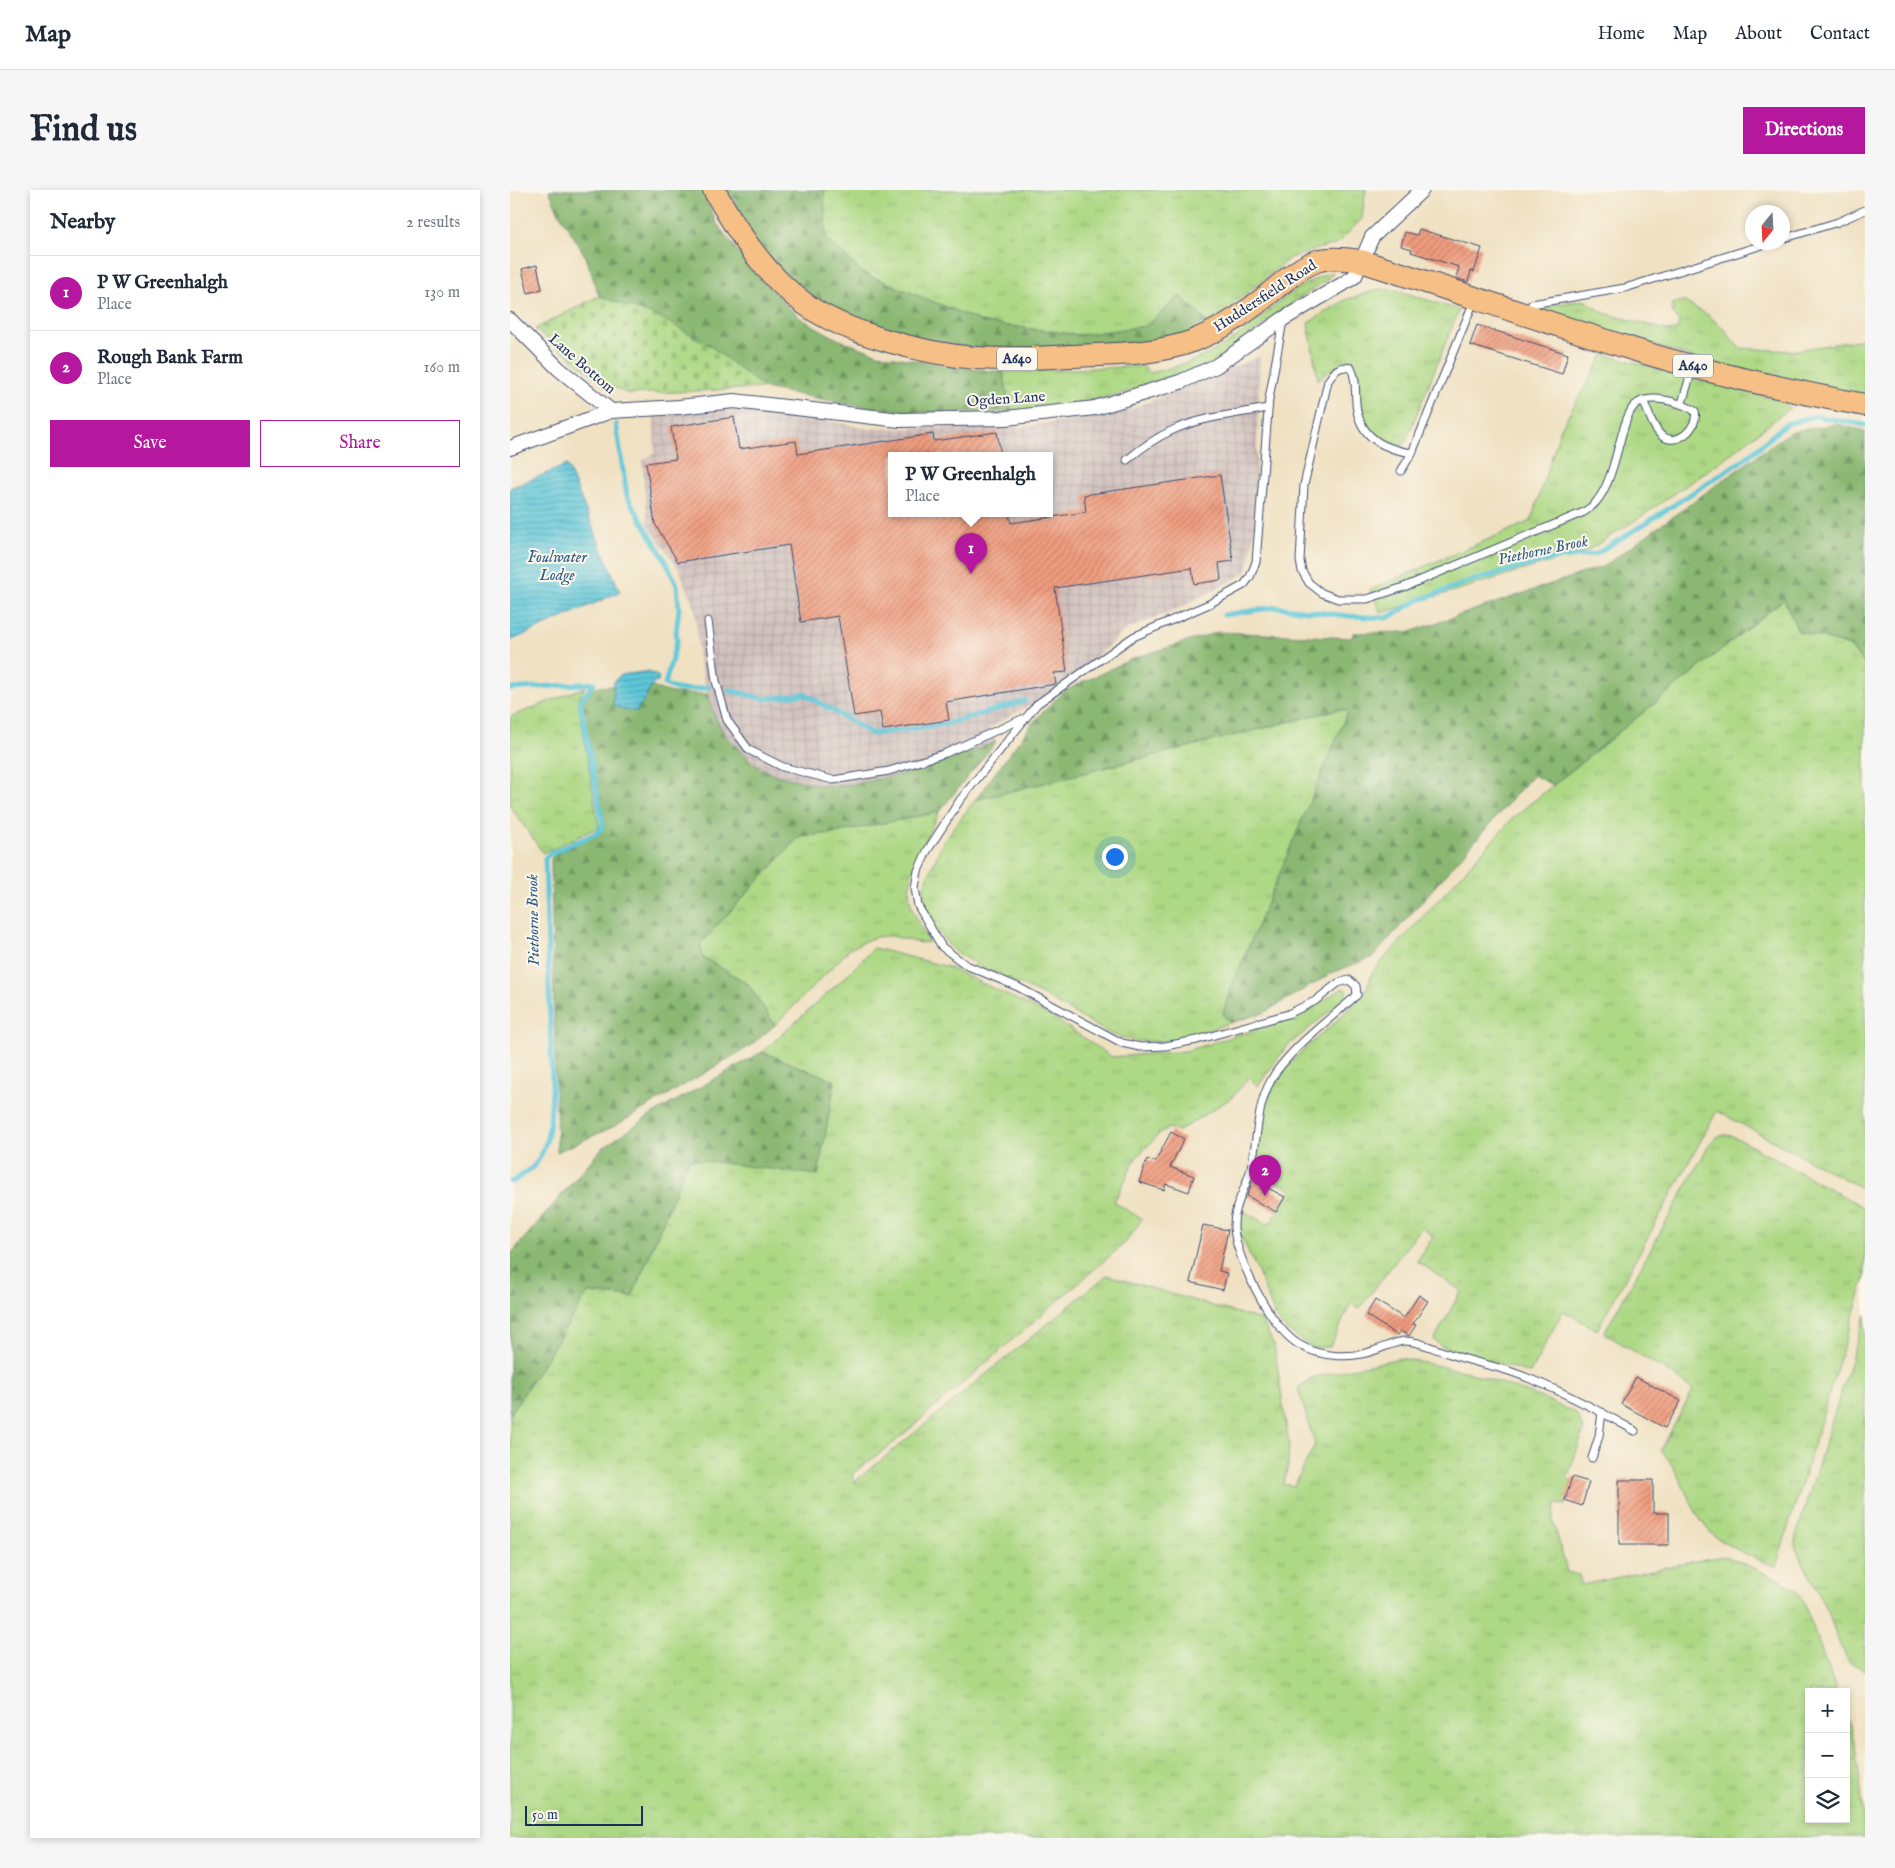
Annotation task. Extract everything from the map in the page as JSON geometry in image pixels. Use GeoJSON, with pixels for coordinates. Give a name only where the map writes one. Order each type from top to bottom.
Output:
{"type":"FeatureCollection","features":[{"type":"Feature","properties":{"kind":"main road","name":"Huddersfield Road"},"geometry":{"type":"LineString","coordinates":[[714,190],[735,228],[758,258],[784,287],[806,305],[832,320],[880,340],[974,358],[1018,359],[1160,350],[1193,340],[1216,330],[1252,308],[1283,282],[1319,260],[1348,259],[1361,261],[1476,297],[1628,348],[1788,390],[1865,405]]}},
{"type":"Feature","properties":{"kind":"street","name":"Ogden Lane"},"geometry":{"type":"LineString","coordinates":[[510,448],[611,411],[679,407],[734,401],[900,420],[1006,418],[1095,408],[1180,382],[1216,366],[1283,319],[1354,276],[1372,237],[1422,190]]}},
{"type":"Feature","properties":{"kind":"street","name":"Lane Bottom"},"geometry":{"type":"LineString","coordinates":[[510,320],[559,369],[611,411]]}},
{"type":"Feature","properties":{"kind":"lane"},"geometry":{"type":"LineString","coordinates":[[1790,237],[1838,222],[1865,210]]}},
{"type":"Feature","properties":{"kind":"lane"},"geometry":{"type":"LineString","coordinates":[[1524,314],[1532,304],[1625,288],[1746,250]]}},
{"type":"Feature","properties":{"kind":"lane"},"geometry":{"type":"LineString","coordinates":[[1401,471],[1412,453],[1476,297]]}},
{"type":"Feature","properties":{"kind":"lane"},"geometry":{"type":"LineString","coordinates":[[1283,319],[1268,408],[1256,562],[1250,577],[1244,585],[1209,604],[1133,637],[1037,704],[960,800],[928,851],[918,871],[915,888],[918,906],[942,947],[966,965],[1046,1002],[1122,1043],[1140,1046],[1165,1046],[1197,1040],[1288,1014],[1315,1001],[1338,983],[1349,980],[1356,986],[1357,995],[1292,1052],[1276,1074],[1263,1097],[1259,1110],[1251,1169],[1238,1202],[1234,1227],[1238,1251],[1260,1297],[1282,1330],[1298,1344],[1322,1354],[1346,1356],[1372,1352],[1405,1340],[1510,1371],[1556,1389],[1602,1412],[1635,1432]]}},
{"type":"Feature","properties":{"kind":"lane"},"geometry":{"type":"LineString","coordinates":[[1412,453],[1398,451],[1379,444],[1369,436],[1362,426],[1357,410],[1356,377],[1351,368],[1344,366],[1336,369],[1328,381],[1304,485],[1302,514],[1300,561],[1302,571],[1309,583],[1322,593],[1338,599],[1367,599],[1404,587],[1584,512],[1596,502],[1604,490],[1629,413],[1634,406],[1643,400],[1682,403],[1695,411],[1695,424],[1678,438],[1669,439],[1661,435],[1643,400]]}},
{"type":"Feature","properties":{"kind":"lane"},"geometry":{"type":"LineString","coordinates":[[1682,403],[1694,366]]}},
{"type":"Feature","properties":{"kind":"lane"},"geometry":{"type":"LineString","coordinates":[[1127,460],[1172,430],[1196,422],[1268,408]]}},
{"type":"Feature","properties":{"kind":"lane"},"geometry":{"type":"LineString","coordinates":[[708,621],[716,681],[727,720],[749,750],[783,767],[833,780],[889,771],[946,752],[1024,718]]}},
{"type":"Feature","properties":{"kind":"lane"},"geometry":{"type":"LineString","coordinates":[[1592,1458],[1600,1436],[1602,1412]]}},
{"type":"Feature","properties":{"kind":"shaded area"},"geometry":{"type":"Polygon","coordinates":[[[1260,356],[1254,534],[1247,571],[1182,607],[1125,630],[1092,661],[1035,702],[989,728],[996,742],[919,771],[843,786],[820,785],[774,775],[754,764],[725,736],[712,710],[699,660],[695,608],[678,567],[648,525],[642,461],[655,453],[654,417],[721,406],[759,405],[867,429],[1028,427],[1134,408],[1260,356]]]}},
{"type":"Feature","properties":{"kind":"green space"},"geometry":{"type":"Polygon","coordinates":[[[549,190],[702,190],[717,224],[755,274],[800,318],[837,339],[878,354],[952,367],[1003,372],[1011,412],[912,412],[858,406],[764,388],[709,345],[599,296],[586,257],[558,211],[549,190]]]}},
{"type":"Feature","properties":{"kind":"green space"},"geometry":{"type":"Polygon","coordinates":[[[728,190],[824,190],[826,238],[863,273],[985,323],[1080,335],[1146,326],[1181,296],[1209,324],[1187,334],[1122,350],[945,347],[838,317],[763,255],[728,190]]]}},
{"type":"Feature","properties":{"kind":"green space"},"geometry":{"type":"Polygon","coordinates":[[[824,190],[1367,190],[1362,219],[1337,244],[1290,258],[1209,324],[1180,296],[1146,326],[1080,335],[985,323],[863,273],[826,238],[824,190]]]}},
{"type":"Feature","properties":{"kind":"green space"},"geometry":{"type":"Polygon","coordinates":[[[1333,272],[1328,279],[1208,365],[1163,383],[1102,398],[1060,408],[1011,412],[1003,372],[1143,366],[1149,373],[1180,365],[1209,354],[1228,343],[1304,285],[1333,272]]]}},
{"type":"Feature","properties":{"kind":"green space"},"geometry":{"type":"Polygon","coordinates":[[[1379,289],[1399,291],[1459,310],[1405,443],[1399,448],[1377,439],[1366,425],[1360,408],[1358,372],[1353,367],[1342,365],[1332,369],[1318,380],[1308,323],[1345,300],[1379,289]]]}},
{"type":"Feature","properties":{"kind":"green space"},"geometry":{"type":"Polygon","coordinates":[[[599,296],[661,318],[709,345],[764,388],[629,394],[600,381],[535,329],[599,296]]]}},
{"type":"Feature","properties":{"kind":"green space"},"geometry":{"type":"Polygon","coordinates":[[[1584,300],[1604,313],[1670,331],[1678,329],[1679,321],[1672,312],[1672,304],[1683,301],[1708,315],[1724,329],[1739,348],[1791,351],[1865,339],[1865,396],[1724,367],[1540,310],[1538,307],[1584,300]]]}},
{"type":"Feature","properties":{"kind":"green space"},"geometry":{"type":"Polygon","coordinates":[[[1604,354],[1781,400],[1790,408],[1713,467],[1587,551],[1381,613],[1370,590],[1531,521],[1561,428],[1604,354]]]}},
{"type":"Feature","properties":{"kind":"green space"},"geometry":{"type":"Polygon","coordinates":[[[1836,424],[1865,431],[1865,665],[1850,646],[1798,631],[1784,599],[1553,785],[1533,775],[1373,957],[1334,972],[1263,1013],[1230,1023],[1223,1014],[1229,993],[1348,711],[1340,709],[975,800],[1034,721],[1064,691],[1134,658],[1218,632],[1352,638],[1353,633],[1410,632],[1604,566],[1790,432],[1836,424]]]}},
{"type":"Feature","properties":{"kind":"green space"},"geometry":{"type":"Polygon","coordinates":[[[1784,599],[1798,631],[1850,646],[1865,665],[1865,1190],[1717,1111],[1597,1330],[1563,1311],[1530,1373],[1441,1346],[1434,1340],[1461,1291],[1417,1261],[1433,1237],[1422,1227],[1359,1309],[1351,1303],[1330,1347],[1313,1348],[1285,1329],[1275,1316],[1258,1272],[1239,1232],[1239,1220],[1243,1211],[1267,1224],[1271,1223],[1291,1189],[1270,1179],[1278,1167],[1257,1159],[1264,1104],[1275,1081],[1297,1056],[1365,992],[1373,971],[1515,816],[1784,599]]]}},
{"type":"Feature","properties":{"kind":"green space"},"geometry":{"type":"Polygon","coordinates":[[[613,686],[613,705],[625,710],[636,711],[646,699],[651,687],[672,693],[708,694],[712,710],[725,736],[754,764],[774,775],[820,785],[843,786],[919,771],[996,742],[939,812],[834,833],[800,836],[700,944],[702,957],[747,983],[775,1025],[750,1046],[615,1126],[557,1152],[551,861],[552,857],[556,854],[596,835],[604,828],[582,703],[594,687],[613,686]]]}},
{"type":"Feature","properties":{"kind":"green space"},"geometry":{"type":"Polygon","coordinates":[[[585,687],[578,701],[599,827],[543,853],[510,806],[510,717],[585,687]]]}},
{"type":"Feature","properties":{"kind":"green space"},"geometry":{"type":"Polygon","coordinates":[[[1340,709],[1349,711],[1229,993],[1223,1014],[1230,1023],[1173,1041],[1136,1041],[1110,1034],[1039,993],[978,966],[952,949],[936,928],[924,903],[923,888],[943,842],[975,800],[1340,709]]]}},
{"type":"Feature","properties":{"kind":"green space"},"geometry":{"type":"Polygon","coordinates":[[[939,812],[914,867],[909,890],[913,910],[929,942],[914,942],[884,936],[859,944],[849,950],[775,1025],[747,983],[702,957],[700,944],[800,836],[834,833],[939,812]]]}},
{"type":"Feature","properties":{"kind":"green space"},"geometry":{"type":"Polygon","coordinates":[[[874,948],[948,967],[1051,1016],[1112,1057],[1186,1051],[1301,1015],[1343,988],[1346,990],[1346,998],[1286,1047],[1258,1086],[1249,1078],[1231,1098],[1179,1131],[1169,1128],[1161,1132],[1136,1158],[1114,1202],[1142,1219],[1126,1242],[892,1444],[852,1474],[855,1484],[857,1480],[1107,1275],[1261,1320],[1274,1345],[1289,1444],[1288,1466],[1283,1484],[1294,1486],[1315,1445],[1298,1388],[1311,1378],[1400,1358],[1468,1372],[1535,1395],[1576,1413],[1584,1430],[1567,1479],[1572,1481],[1565,1505],[1556,1503],[1553,1520],[1567,1572],[1579,1575],[1582,1585],[1726,1556],[1782,1581],[1795,1589],[1803,1600],[1836,1688],[1805,1688],[1805,1823],[1850,1823],[1850,1725],[1857,1756],[1864,1837],[510,1838],[510,1415],[588,1292],[632,1297],[689,1158],[818,1174],[835,1081],[762,1052],[841,981],[874,948]]]}},
{"type":"Feature","properties":{"kind":"green space"},"geometry":{"type":"Polygon","coordinates":[[[762,1052],[835,1081],[818,1175],[689,1159],[632,1297],[588,1293],[510,1415],[510,1255],[601,1149],[651,1115],[762,1052]]]}},
{"type":"Feature","properties":{"kind":"green space"},"geometry":{"type":"Polygon","coordinates":[[[1733,1136],[1865,1208],[1865,1277],[1776,1567],[1731,1546],[1708,1530],[1695,1511],[1674,1469],[1661,1450],[1693,1390],[1673,1375],[1604,1333],[1709,1145],[1716,1137],[1733,1136]]]}},
{"type":"Feature","properties":{"kind":"green space"},"geometry":{"type":"Polygon","coordinates":[[[1865,1315],[1865,1670],[1849,1662],[1839,1643],[1827,1609],[1796,1549],[1796,1536],[1865,1315]]]}},
{"type":"Feature","properties":{"kind":"water","name":"Foulwater Lodge"},"geometry":{"type":"Polygon","coordinates":[[[567,465],[620,592],[510,641],[510,488],[567,465]]]}},
{"type":"Feature","properties":{"kind":"water"},"geometry":{"type":"Polygon","coordinates":[[[649,671],[659,677],[657,683],[654,682],[636,711],[625,710],[613,705],[614,681],[621,675],[649,671]]]}},
{"type":"Feature","properties":{"kind":"building"},"geometry":{"type":"Polygon","coordinates":[[[1419,229],[1482,248],[1474,272],[1471,271],[1468,282],[1456,278],[1459,267],[1411,252],[1412,249],[1401,246],[1405,232],[1417,235],[1419,229]]]}},
{"type":"Feature","properties":{"kind":"building"},"geometry":{"type":"Polygon","coordinates":[[[537,265],[542,289],[528,293],[522,269],[537,265]]]}},
{"type":"Feature","properties":{"kind":"building"},"geometry":{"type":"Polygon","coordinates":[[[1477,325],[1568,354],[1562,374],[1470,345],[1477,325]]]}},
{"type":"Feature","properties":{"kind":"building"},"geometry":{"type":"Polygon","coordinates":[[[734,417],[739,449],[796,441],[798,454],[933,434],[934,441],[997,432],[1000,452],[888,452],[888,517],[1010,517],[1011,523],[1086,512],[1084,495],[1220,475],[1233,561],[1219,563],[1221,580],[1194,584],[1192,568],[1055,588],[1067,672],[1054,673],[1056,684],[946,702],[949,720],[883,730],[880,712],[854,716],[838,616],[801,622],[789,545],[678,562],[655,524],[646,463],[676,459],[671,427],[734,417]]]}},
{"type":"Feature","properties":{"kind":"building"},"geometry":{"type":"Polygon","coordinates":[[[1171,1132],[1184,1139],[1170,1167],[1194,1176],[1189,1192],[1166,1184],[1164,1190],[1139,1182],[1147,1159],[1155,1162],[1171,1132]]]}},
{"type":"Feature","properties":{"kind":"building"},"geometry":{"type":"Polygon","coordinates":[[[1253,1180],[1285,1197],[1276,1212],[1247,1196],[1253,1180]]]}},
{"type":"Feature","properties":{"kind":"building"},"geometry":{"type":"Polygon","coordinates":[[[1203,1225],[1228,1230],[1219,1271],[1227,1273],[1223,1290],[1190,1282],[1203,1225]]]}},
{"type":"Feature","properties":{"kind":"building"},"geometry":{"type":"Polygon","coordinates":[[[1419,1295],[1428,1301],[1413,1324],[1416,1325],[1409,1336],[1400,1331],[1397,1335],[1366,1315],[1375,1300],[1404,1318],[1419,1295]]]}},
{"type":"Feature","properties":{"kind":"building"},"geometry":{"type":"Polygon","coordinates":[[[1636,1377],[1681,1401],[1665,1428],[1621,1404],[1636,1377]]]}},
{"type":"Feature","properties":{"kind":"building"},"geometry":{"type":"Polygon","coordinates":[[[1572,1477],[1589,1482],[1582,1506],[1565,1500],[1572,1477]]]}},
{"type":"Feature","properties":{"kind":"building"},"geometry":{"type":"Polygon","coordinates":[[[1619,1480],[1653,1480],[1653,1513],[1669,1513],[1669,1545],[1619,1545],[1619,1480]]]}},
{"type":"Feature","properties":{"kind":"waterway","name":"Piethorne Brook"},"geometry":{"type":"LineString","coordinates":[[1224,615],[1276,607],[1349,616],[1387,618],[1417,601],[1470,581],[1552,559],[1596,554],[1746,458],[1786,424],[1815,416],[1865,425]]}},
{"type":"Feature","properties":{"kind":"waterway"},"geometry":{"type":"LineString","coordinates":[[616,424],[627,496],[665,560],[677,585],[679,608],[677,640],[665,684],[676,689],[709,687]]}},
{"type":"Feature","properties":{"kind":"waterway"},"geometry":{"type":"LineString","coordinates":[[510,689],[594,683]]}},
{"type":"Feature","properties":{"kind":"waterway","name":"Piethorne Brook"},"geometry":{"type":"LineString","coordinates":[[510,1181],[512,1182],[526,1173],[537,1162],[546,1143],[550,1123],[552,1081],[545,858],[551,853],[597,833],[602,828],[580,702],[594,683]]}},
{"type":"Feature","properties":{"kind":"waterway","name":"Piethorne Brook"},"geometry":{"type":"LineString","coordinates":[[729,690],[765,699],[805,694],[872,734],[946,724],[1025,701]]}},
{"type":"Feature","properties":{"kind":"place","name":"P W Greenhalgh"},"geometry":{"type":"Point","coordinates":[971,574]}},
{"type":"Feature","properties":{"kind":"place","name":"Rough Bank Farm"},"geometry":{"type":"Point","coordinates":[1265,1196]}}]}
